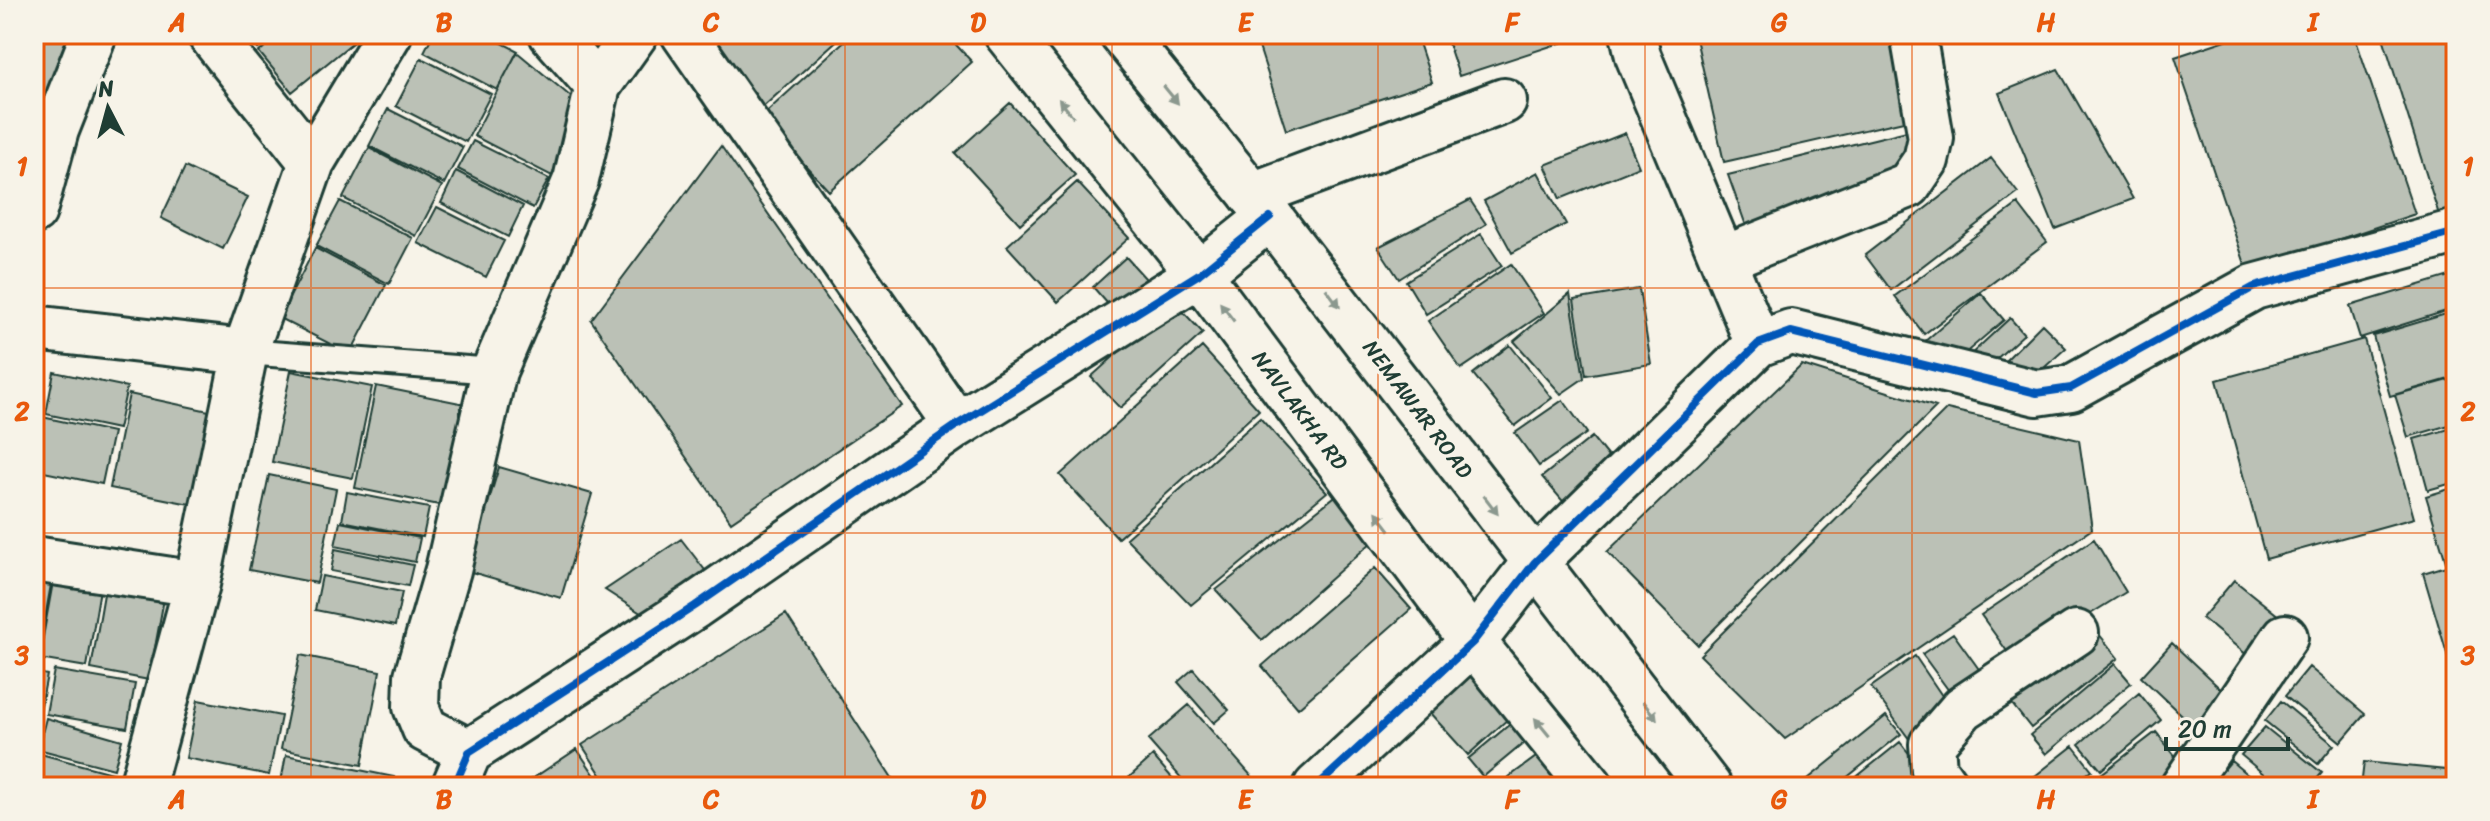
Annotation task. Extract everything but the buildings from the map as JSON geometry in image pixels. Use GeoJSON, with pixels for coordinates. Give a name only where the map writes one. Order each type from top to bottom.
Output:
{"type":"FeatureCollection","features":[{"type":"Feature","properties":{"kind":"street"},"geometry":{"type":"LineString","coordinates":[[34,211],[56,130],[94,34]]}},
{"type":"Feature","properties":{"kind":"street"},"geometry":{"type":"LineString","coordinates":[[210,34],[312,162]]}},
{"type":"Feature","properties":{"kind":"street"},"geometry":{"type":"LineString","coordinates":[[142,787],[197,584],[245,352],[312,162],[389,34]]}},
{"type":"Feature","properties":{"kind":"street"},"geometry":{"type":"LineString","coordinates":[[552,34],[598,86]]}},
{"type":"Feature","properties":{"kind":"street"},"geometry":{"type":"LineString","coordinates":[[635,34],[598,86],[576,180],[494,371],[448,570],[417,676],[416,707],[425,729],[461,770],[957,425],[1199,274],[1261,206],[1504,101]]}},
{"type":"Feature","properties":{"kind":"street"},"geometry":{"type":"LineString","coordinates":[[684,34],[957,425]]}},
{"type":"Feature","properties":{"kind":"street","name":"NAVLAKHA RD"},"geometry":{"type":"LineString","coordinates":[[1007,34],[1199,274],[1579,782]]}},
{"type":"Feature","properties":{"kind":"street","name":"NEMAWAR ROAD"},"geometry":{"type":"LineString","coordinates":[[1122,34],[1261,206],[1709,787]]}},
{"type":"Feature","properties":{"kind":"street"},"geometry":{"type":"LineString","coordinates":[[1633,34],[1638,56],[1758,344]]}},
{"type":"Feature","properties":{"kind":"street"},"geometry":{"type":"LineString","coordinates":[[1723,259],[1909,185],[1926,160],[1931,138],[1913,34]]}},
{"type":"Feature","properties":{"kind":"street"},"geometry":{"type":"LineString","coordinates":[[1316,787],[1473,642],[1535,562],[1758,344],[1791,332],[2037,393],[2071,388],[2254,287],[2456,232]]}},
{"type":"Feature","properties":{"kind":"street"},"geometry":{"type":"LineString","coordinates":[[34,328],[102,333],[245,352]]}},
{"type":"Feature","properties":{"kind":"street"},"geometry":{"type":"LineString","coordinates":[[34,559],[197,584]]}},
{"type":"Feature","properties":{"kind":"street"},"geometry":{"type":"LineString","coordinates":[[1946,787],[1934,770],[1932,744],[1963,708],[2076,633]]}},
{"type":"Feature","properties":{"kind":"street"},"geometry":{"type":"LineString","coordinates":[[2183,787],[2285,637]]}},
{"type":"Feature","properties":{"kind":"lane"},"geometry":{"type":"LineString","coordinates":[[245,352],[494,371]]}},
{"type":"Feature","properties":{"kind":"cycle path"},"geometry":{"type":"LineString","coordinates":[[454,787],[469,752],[695,606],[957,425],[1199,274],[1270,217]]}},
{"type":"Feature","properties":{"kind":"cycle path"},"geometry":{"type":"LineString","coordinates":[[1316,787],[1473,642],[1535,562],[1758,344],[1791,332],[2037,393],[2071,388],[2254,287],[2456,232]]}}]}
